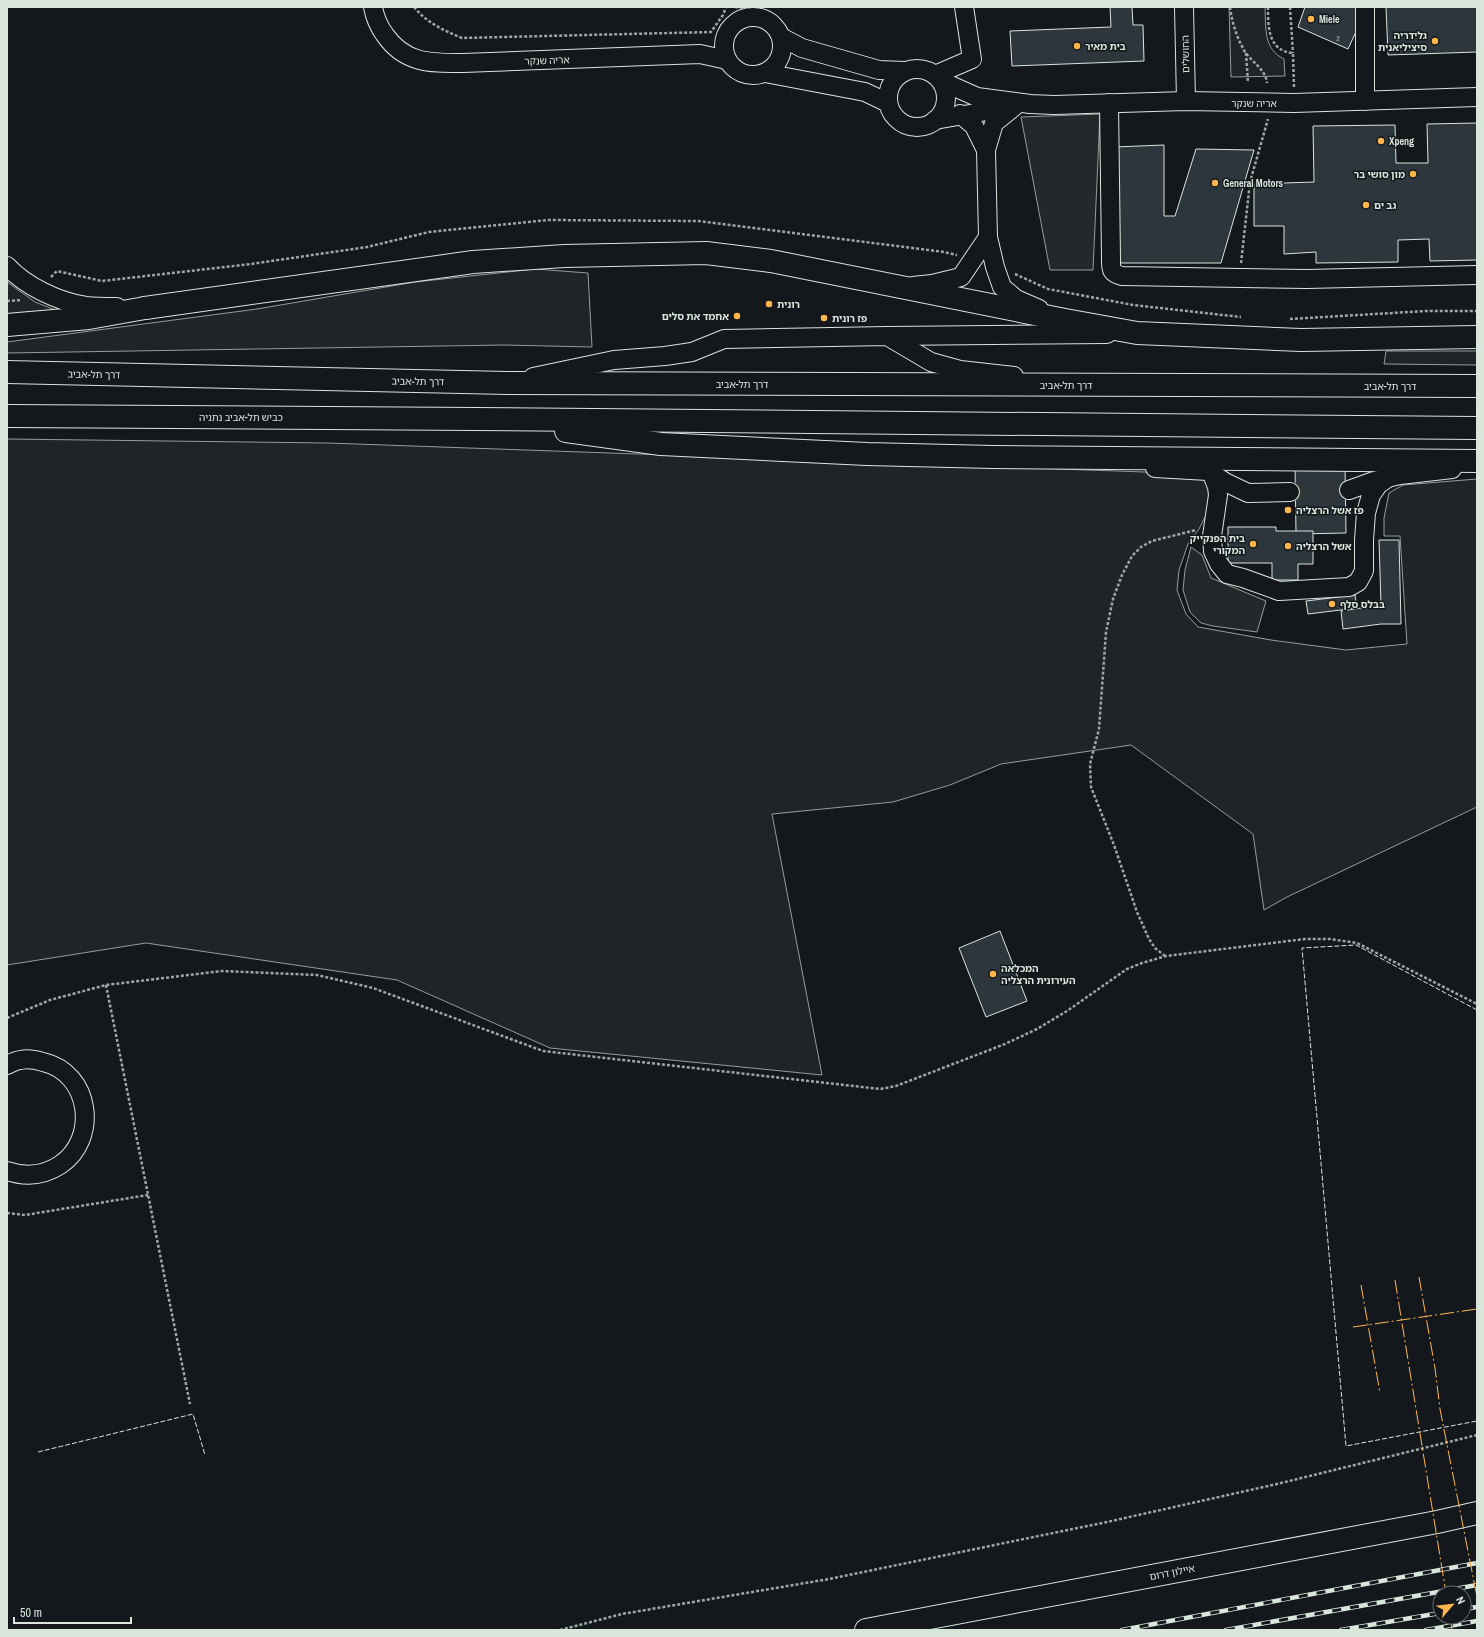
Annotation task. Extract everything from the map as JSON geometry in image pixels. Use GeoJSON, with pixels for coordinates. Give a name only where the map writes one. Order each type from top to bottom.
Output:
{"type":"FeatureCollection","features":[{"type":"Feature","properties":{"kind":"main road"},"geometry":{"type":"LineString","coordinates":[[7,325],[89,318],[145,308],[473,262],[564,256],[706,254],[771,261],[1065,320],[1138,333],[1302,340],[1477,336]]}},
{"type":"Feature","properties":{"kind":"main road","name":"דרך תל-אביב"},"geometry":{"type":"LineString","coordinates":[[7,372],[508,383],[1477,386]]}},
{"type":"Feature","properties":{"kind":"main road","name":"כביש תל-אביב נתניה"},"geometry":{"type":"LineString","coordinates":[[7,416],[474,419]]}},
{"type":"Feature","properties":{"kind":"main road"},"geometry":{"type":"LineString","coordinates":[[474,419],[1477,428]]}},
{"type":"Feature","properties":{"kind":"main road"},"geometry":{"type":"LineString","coordinates":[[474,419],[661,444],[867,454],[993,457],[1477,460]]}},
{"type":"Feature","properties":{"kind":"main road","name":"איילון דרום"},"geometry":{"type":"LineString","coordinates":[[866,1630],[1437,1522],[1477,1513]]}},
{"type":"Feature","properties":{"kind":"street","name":"אריה שנקר"},"geometry":{"type":"LineString","coordinates":[[373,7],[374,15],[380,28],[390,43],[401,53],[424,62],[439,63],[700,54],[727,60]]}},
{"type":"Feature","properties":{"kind":"street"},"geometry":{"type":"LineString","coordinates":[[938,78],[972,59],[964,7]]}},
{"type":"Feature","properties":{"kind":"street","name":"החושלים"},"geometry":{"type":"LineString","coordinates":[[1184,7],[1186,101]]}},
{"type":"Feature","properties":{"kind":"street"},"geometry":{"type":"LineString","coordinates":[[1365,7],[1365,101]]}},
{"type":"Feature","properties":{"kind":"street"},"geometry":{"type":"LineString","coordinates":[[781,32],[782,54],[775,65],[765,73],[757,75],[744,73],[727,60],[724,51],[724,42],[730,28],[742,18],[760,12],[781,32],[802,48],[879,70],[905,71],[921,69],[928,71],[938,78],[946,97],[941,114],[936,120],[924,126],[911,127],[903,124],[896,119],[891,112],[888,103],[889,87],[898,74],[905,71]]}},
{"type":"Feature","properties":{"kind":"street"},"geometry":{"type":"LineString","coordinates":[[765,73],[865,92],[888,103]]}},
{"type":"Feature","properties":{"kind":"street","name":"אריה שנקר"},"geometry":{"type":"LineString","coordinates":[[938,78],[977,97],[1023,105]]}},
{"type":"Feature","properties":{"kind":"street","name":"אריה שנקר"},"geometry":{"type":"LineString","coordinates":[[936,120],[960,114],[1023,105],[1186,101],[1294,103],[1477,97]]}},
{"type":"Feature","properties":{"kind":"street"},"geometry":{"type":"LineString","coordinates":[[1109,103],[1111,269],[1115,274],[1122,276],[1307,279],[1477,275]]}},
{"type":"Feature","properties":{"kind":"street"},"geometry":{"type":"LineString","coordinates":[[1023,105],[994,123],[986,150],[988,237],[995,267],[1002,287],[1016,299],[1065,320]]}},
{"type":"Feature","properties":{"kind":"street"},"geometry":{"type":"LineString","coordinates":[[960,114],[974,126],[986,150]]}},
{"type":"Feature","properties":{"kind":"street"},"geometry":{"type":"LineString","coordinates":[[903,287],[932,284],[961,277],[988,237]]}},
{"type":"Feature","properties":{"kind":"street"},"geometry":{"type":"LineString","coordinates":[[7,266],[13,273],[37,289],[56,297],[86,306],[145,308]]}},
{"type":"Feature","properties":{"kind":"street"},"geometry":{"type":"LineString","coordinates":[[508,383],[614,360],[665,356],[692,352],[724,339],[1138,333]]}},
{"type":"Feature","properties":{"kind":"street"},"geometry":{"type":"LineString","coordinates":[[887,336],[931,362],[960,370],[1092,386]]}},
{"type":"Feature","properties":{"kind":"street"},"geometry":{"type":"LineString","coordinates":[[993,457],[1208,471],[1225,482],[1248,493],[1290,492]]}},
{"type":"Feature","properties":{"kind":"street"},"geometry":{"type":"LineString","coordinates":[[1349,490],[1389,477],[1477,466]]}},
{"type":"Feature","properties":{"kind":"street"},"geometry":{"type":"LineString","coordinates":[[1212,474],[1217,487],[1218,495],[1212,536],[1213,551],[1218,564],[1227,574],[1279,591],[1350,587],[1358,582],[1364,570],[1366,513],[1371,495],[1378,485],[1389,477]]}},
{"type":"Feature","properties":{"kind":"street"},"geometry":{"type":"LineString","coordinates":[[7,1065],[21,1060],[33,1060],[48,1063],[62,1071],[73,1082],[82,1098],[86,1117],[84,1132],[78,1147],[67,1161],[53,1170],[36,1175],[19,1175],[7,1171]]}},
{"type":"Feature","properties":{"kind":"path"},"geometry":{"type":"LineString","coordinates":[[414,7],[422,16],[441,30],[462,38],[711,32],[723,15],[726,7]]}},
{"type":"Feature","properties":{"kind":"path"},"geometry":{"type":"LineString","coordinates":[[735,7],[760,12],[771,16],[781,32]]}},
{"type":"Feature","properties":{"kind":"path"},"geometry":{"type":"LineString","coordinates":[[1230,7],[1235,32],[1246,53],[1266,76],[1267,83]]}},
{"type":"Feature","properties":{"kind":"path"},"geometry":{"type":"LineString","coordinates":[[1268,7],[1270,30],[1274,45],[1284,52],[1293,53]]}},
{"type":"Feature","properties":{"kind":"path"},"geometry":{"type":"LineString","coordinates":[[1290,7],[1294,103]]}},
{"type":"Feature","properties":{"kind":"path"},"geometry":{"type":"LineString","coordinates":[[1246,53],[1248,84]]}},
{"type":"Feature","properties":{"kind":"path"},"geometry":{"type":"LineString","coordinates":[[1241,260],[1250,182],[1272,103]]}},
{"type":"Feature","properties":{"kind":"path"},"geometry":{"type":"LineString","coordinates":[[995,267],[1048,289],[1133,305],[1247,318]]}},
{"type":"Feature","properties":{"kind":"path"},"geometry":{"type":"LineString","coordinates":[[1286,320],[1426,311],[1477,311]]}},
{"type":"Feature","properties":{"kind":"path"},"geometry":{"type":"LineString","coordinates":[[1166,956],[1155,948],[1149,939],[1137,912],[1114,845],[1091,787],[1090,764],[1099,729],[1106,632],[1113,599],[1122,575],[1132,556],[1141,547],[1152,541],[1198,530]]}},
{"type":"Feature","properties":{"kind":"path"},"geometry":{"type":"LineString","coordinates":[[7,1018],[50,1000],[106,985],[222,972],[317,975],[374,988],[544,1051],[880,1089],[896,1086],[1006,1044],[1067,1012],[1127,969],[1166,956],[1305,939],[1330,939],[1357,943],[1477,1004]]}},
{"type":"Feature","properties":{"kind":"path"},"geometry":{"type":"LineString","coordinates":[[106,985],[190,1404]]}},
{"type":"Feature","properties":{"kind":"path"},"geometry":{"type":"LineString","coordinates":[[7,1213],[25,1214],[148,1195]]}},
{"type":"Feature","properties":{"kind":"path"},"geometry":{"type":"LineString","coordinates":[[560,1630],[622,1614],[830,1578],[1107,1522],[1278,1484],[1477,1435]]}},
{"type":"Feature","properties":{"kind":"shaded area"},"geometry":{"type":"Polygon","coordinates":[[[1229,7],[1265,7],[1267,37],[1272,49],[1277,55],[1284,59],[1285,76],[1231,77],[1229,7]]]}},
{"type":"Feature","properties":{"kind":"shaded area"},"geometry":{"type":"Polygon","coordinates":[[[1100,114],[1093,270],[1050,270],[1021,117],[1100,114]]]}},
{"type":"Feature","properties":{"kind":"shaded area"},"geometry":{"type":"Polygon","coordinates":[[[535,269],[588,273],[592,347],[504,345],[7,353],[7,342],[257,309],[415,282],[535,269]]]}},
{"type":"Feature","properties":{"kind":"shaded area"},"geometry":{"type":"Polygon","coordinates":[[[7,282],[35,302],[58,311],[7,316],[7,282]]]}},
{"type":"Feature","properties":{"kind":"shaded area"},"geometry":{"type":"Polygon","coordinates":[[[1386,351],[1477,351],[1477,365],[1384,364],[1386,351]]]}},
{"type":"Feature","properties":{"kind":"shaded area"},"geometry":{"type":"Polygon","coordinates":[[[7,439],[328,443],[1201,474],[1210,484],[1210,507],[1199,529],[1188,544],[1179,570],[1177,590],[1186,614],[1198,627],[1271,640],[1346,650],[1407,644],[1400,536],[1384,536],[1384,518],[1389,493],[1403,485],[1477,479],[1477,807],[1287,897],[1264,910],[1253,834],[1131,745],[1001,764],[950,785],[893,802],[772,814],[822,1075],[550,1048],[397,980],[146,943],[7,965],[7,439]]]}},
{"type":"Feature","properties":{"kind":"shaded area"},"geometry":{"type":"Polygon","coordinates":[[[1191,547],[1202,555],[1211,578],[1266,601],[1257,632],[1201,623],[1190,612],[1183,590],[1185,570],[1191,547]]]}},
{"type":"Feature","properties":{"kind":"building","name":"בית מאיר"},"geometry":{"type":"Polygon","coordinates":[[[1110,7],[1132,7],[1133,25],[1143,25],[1144,61],[1012,66],[1010,31],[1111,27],[1110,7]]]}},
{"type":"Feature","properties":{"kind":"building"},"geometry":{"type":"Polygon","coordinates":[[[1305,7],[1361,7],[1361,21],[1348,49],[1298,27],[1305,7]]]}},
{"type":"Feature","properties":{"kind":"building"},"geometry":{"type":"Polygon","coordinates":[[[1386,7],[1477,7],[1477,52],[1388,55],[1386,7]]]}},
{"type":"Feature","properties":{"kind":"building","name":"גב ים"},"geometry":{"type":"Polygon","coordinates":[[[1477,123],[1477,260],[1430,261],[1429,239],[1398,240],[1398,262],[1316,263],[1316,252],[1284,254],[1284,226],[1254,226],[1254,184],[1314,182],[1313,126],[1395,125],[1396,163],[1428,163],[1427,124],[1477,123]]]}},
{"type":"Feature","properties":{"kind":"building","name":"General Motors"},"geometry":{"type":"Polygon","coordinates":[[[1164,145],[1164,216],[1175,216],[1196,149],[1254,150],[1221,263],[1117,263],[1114,147],[1164,145]]]}},
{"type":"Feature","properties":{"kind":"building"},"geometry":{"type":"Polygon","coordinates":[[[1295,464],[1345,464],[1346,533],[1296,534],[1295,464]]]}},
{"type":"Feature","properties":{"kind":"building"},"geometry":{"type":"Polygon","coordinates":[[[1228,527],[1276,527],[1276,531],[1313,531],[1313,564],[1298,564],[1298,580],[1272,580],[1272,563],[1228,563],[1228,527]]]}},
{"type":"Feature","properties":{"kind":"building"},"geometry":{"type":"Polygon","coordinates":[[[1379,540],[1399,540],[1401,624],[1381,624],[1343,629],[1341,611],[1381,605],[1379,540]]]}},
{"type":"Feature","properties":{"kind":"building","name":"בבלס סלף"},"geometry":{"type":"Polygon","coordinates":[[[1355,595],[1357,608],[1308,614],[1306,601],[1355,595]]]}},
{"type":"Feature","properties":{"kind":"building","name":"המכלאה העירונית הרצליה"},"geometry":{"type":"Polygon","coordinates":[[[1000,931],[1027,1001],[986,1017],[959,948],[1000,931]]]}},
{"type":"Feature","properties":{"kind":"tunnel"},"geometry":{"type":"LineString","coordinates":[[1290,492],[1349,490]]}},
{"type":"Feature","properties":{"kind":"railway"},"geometry":{"type":"LineString","coordinates":[[1122,1630],[1477,1563]]}},
{"type":"Feature","properties":{"kind":"railway"},"geometry":{"type":"LineString","coordinates":[[1226,1630],[1477,1585]]}},
{"type":"Feature","properties":{"kind":"railway"},"geometry":{"type":"LineString","coordinates":[[1472,1608],[1477,1607]]}},
{"type":"Feature","properties":{"kind":"railway"},"geometry":{"type":"LineString","coordinates":[[1341,1630],[1432,1614]]}},
{"type":"Feature","properties":{"kind":"railway"},"geometry":{"type":"LineString","coordinates":[[1426,1630],[1477,1621]]}},
{"type":"Feature","properties":{"kind":"fence"},"geometry":{"type":"LineString","coordinates":[[1477,1010],[1356,945],[1302,948],[1346,1446],[1477,1421]]}},
{"type":"Feature","properties":{"kind":"fence"},"geometry":{"type":"LineString","coordinates":[[38,1452],[193,1414],[205,1455]]}},
{"type":"Feature","properties":{"kind":"power"},"geometry":{"type":"LineString","coordinates":[[1419,1277],[1435,1368],[1440,1409],[1477,1597]]}},
{"type":"Feature","properties":{"kind":"power"},"geometry":{"type":"LineString","coordinates":[[1395,1280],[1445,1585]]}},
{"type":"Feature","properties":{"kind":"power"},"geometry":{"type":"LineString","coordinates":[[1361,1285],[1380,1393]]}},
{"type":"Feature","properties":{"kind":"power"},"geometry":{"type":"LineString","coordinates":[[1353,1327],[1477,1309]]}},
{"type":"Feature","properties":{"kind":"power"},"geometry":{"type":"LineString","coordinates":[[1451,1625],[1452,1630]]}},
{"type":"Feature","properties":{"kind":"place","name":"Miele"},"geometry":{"type":"Point","coordinates":[1311,19]}},
{"type":"Feature","properties":{"kind":"place","name":"גלידריה סיציליאנית"},"geometry":{"type":"Point","coordinates":[1435,41]}},
{"type":"Feature","properties":{"kind":"place","name":"בית מאיר"},"geometry":{"type":"Point","coordinates":[1077,46]}},
{"type":"Feature","properties":{"kind":"place","name":"Xpeng"},"geometry":{"type":"Point","coordinates":[1381,141]}},
{"type":"Feature","properties":{"kind":"place","name":"מון סושי בר"},"geometry":{"type":"Point","coordinates":[1413,174]}},
{"type":"Feature","properties":{"kind":"place","name":"General Motors"},"geometry":{"type":"Point","coordinates":[1215,183]}},
{"type":"Feature","properties":{"kind":"place","name":"גב ים"},"geometry":{"type":"Point","coordinates":[1366,205]}},
{"type":"Feature","properties":{"kind":"place","name":"רונית"},"geometry":{"type":"Point","coordinates":[769,304]}},
{"type":"Feature","properties":{"kind":"place","name":"אחמד את סלים"},"geometry":{"type":"Point","coordinates":[737,316]}},
{"type":"Feature","properties":{"kind":"place","name":"פז רונית"},"geometry":{"type":"Point","coordinates":[824,318]}},
{"type":"Feature","properties":{"kind":"place","name":"פז אשל הרצליה"},"geometry":{"type":"Point","coordinates":[1288,510]}},
{"type":"Feature","properties":{"kind":"place","name":"בית הפנקייק המקורי"},"geometry":{"type":"Point","coordinates":[1253,544]}},
{"type":"Feature","properties":{"kind":"place","name":"אשל הרצליה"},"geometry":{"type":"Point","coordinates":[1288,546]}},
{"type":"Feature","properties":{"kind":"place","name":"בבלס סלף"},"geometry":{"type":"Point","coordinates":[1332,604]}},
{"type":"Feature","properties":{"kind":"place","name":"המכלאה העירונית הרצליה"},"geometry":{"type":"Point","coordinates":[993,974]}}]}
